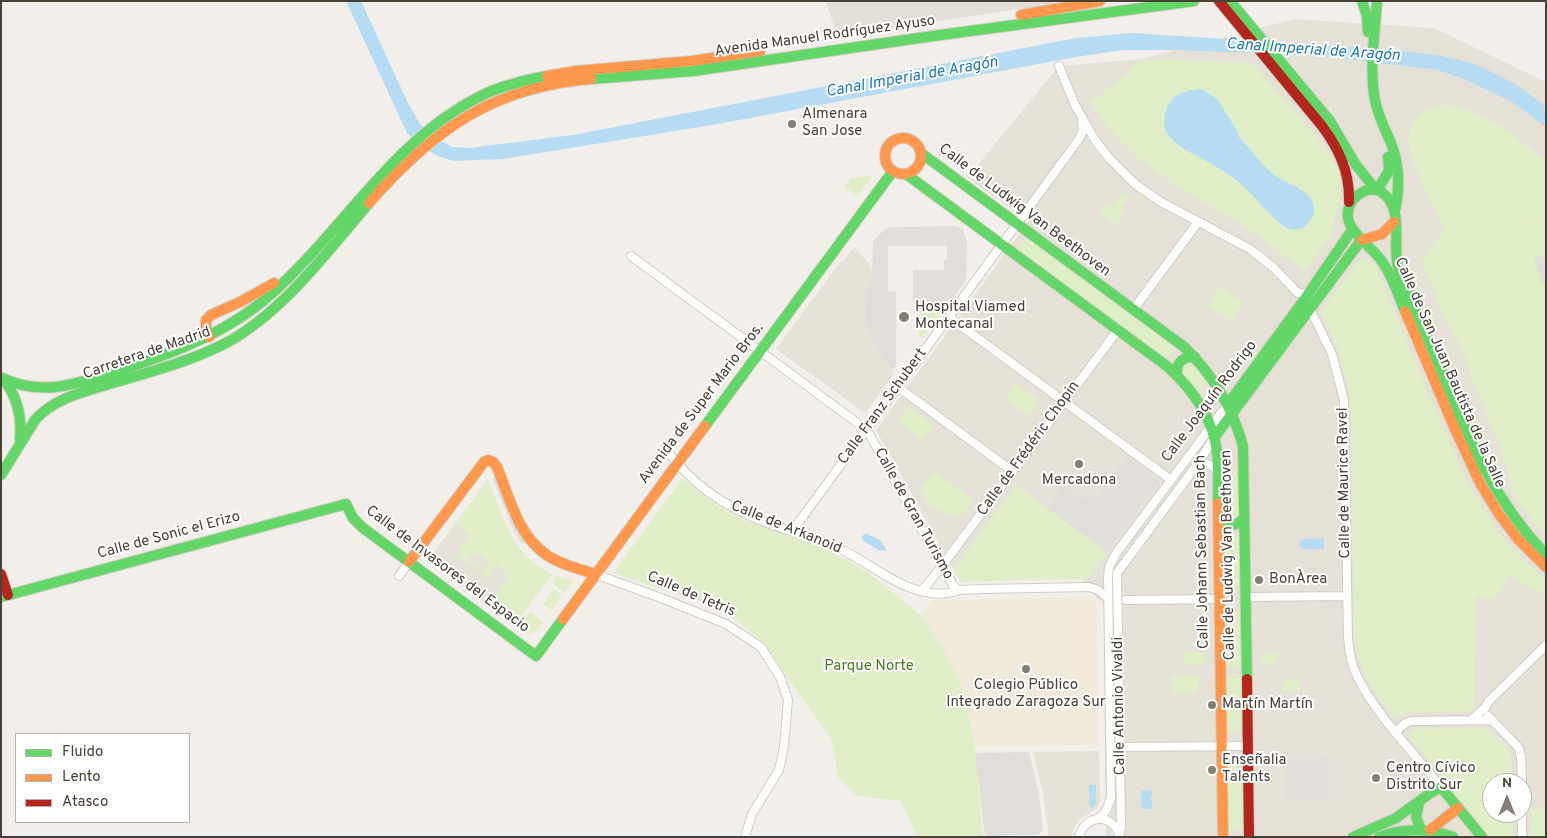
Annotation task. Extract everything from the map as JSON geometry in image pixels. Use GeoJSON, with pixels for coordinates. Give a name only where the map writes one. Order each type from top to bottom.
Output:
{"type":"FeatureCollection","features":[{"type":"Feature","properties":{"kind":"main road"},"geometry":{"type":"LineString","coordinates":[[1058,8],[1069,1]]}},
{"type":"Feature","properties":{"kind":"main road","name":"Avenida Manuel Rodríguez Ayuso"},"geometry":{"type":"LineString","coordinates":[[397,157],[436,124],[456,110],[486,94],[515,83],[543,76],[572,71],[730,56],[1021,15],[1100,1]]}},
{"type":"Feature","properties":{"kind":"main road","name":"Avenida Manuel Rodríguez Ayuso"},"geometry":{"type":"LineString","coordinates":[[408,162],[446,130],[465,117],[515,93],[533,87],[554,83],[704,70],[896,41],[1194,1]]}},
{"type":"Feature","properties":{"kind":"main road"},"geometry":{"type":"LineString","coordinates":[[1219,1],[1326,123],[1347,170],[1350,185],[1347,216],[1352,230],[1362,239],[1382,234],[1394,216],[1389,199],[1356,165],[1326,123],[1230,1]]}},
{"type":"Feature","properties":{"kind":"main road"},"geometry":{"type":"LineString","coordinates":[[1362,1],[1372,28]]}},
{"type":"Feature","properties":{"kind":"main road"},"geometry":{"type":"LineString","coordinates":[[1349,202],[1360,192],[1376,187],[1389,174],[1390,162],[1374,124],[1366,77],[1377,1]]}},
{"type":"Feature","properties":{"kind":"main road","name":"Calle de San Juan Bautista de la Salle"},"geometry":{"type":"LineString","coordinates":[[1370,97],[1393,149],[1397,164],[1398,187],[1394,216],[1395,250],[1398,268],[1478,459],[1496,493],[1510,514],[1523,532],[1546,555]]}},
{"type":"Feature","properties":{"kind":"main road"},"geometry":{"type":"LineString","coordinates":[[902,138],[918,145],[921,153],[921,162],[918,167],[906,174],[893,171],[887,164],[885,156],[887,149],[893,142],[902,138]]}},
{"type":"Feature","properties":{"kind":"main road","name":"Calle de Ludwig Van Beethoven"},"geometry":{"type":"LineString","coordinates":[[921,153],[1195,357],[1223,392],[1243,446],[1249,837]]}},
{"type":"Feature","properties":{"kind":"main road","name":"Carretera de Madrid"},"geometry":{"type":"LineString","coordinates":[[2,377],[25,387],[54,388],[86,381],[156,359],[209,336],[239,320],[289,278],[397,157]]}},
{"type":"Feature","properties":{"kind":"main road","name":"Carretera de Madrid"},"geometry":{"type":"LineString","coordinates":[[1,475],[10,465],[20,442],[33,422],[44,411],[64,399],[82,392],[191,358],[241,334],[268,314],[311,271],[408,162]]}},
{"type":"Feature","properties":{"kind":"main road","name":"Avenida de Super Mario Bros."},"geometry":{"type":"LineString","coordinates":[[536,656],[893,171]]}},
{"type":"Feature","properties":{"kind":"main road","name":"Calle Johann Sebastian Bach"},"geometry":{"type":"LineString","coordinates":[[906,174],[1176,375],[1193,394],[1210,428],[1217,451],[1223,837]]}},
{"type":"Feature","properties":{"kind":"main road","name":"Calle Joaquín Rodrigo"},"geometry":{"type":"LineString","coordinates":[[1214,438],[1230,408],[1304,300],[1306,294],[1352,230]]}},
{"type":"Feature","properties":{"kind":"main road","name":"Calle de San Juan Bautista de la Salle"},"geometry":{"type":"LineString","coordinates":[[1362,239],[1379,255],[1387,269],[1480,484],[1518,539],[1546,567]]}},
{"type":"Feature","properties":{"kind":"main road","name":"Calle Joaquín Rodrigo"},"geometry":{"type":"LineString","coordinates":[[1230,408],[1310,309],[1362,239]]}},
{"type":"Feature","properties":{"kind":"main road"},"geometry":{"type":"LineString","coordinates":[[209,336],[206,329],[206,320],[211,315],[289,278]]}},
{"type":"Feature","properties":{"kind":"main road"},"geometry":{"type":"LineString","coordinates":[[1176,375],[1177,365],[1180,360],[1187,356],[1195,357]]}},
{"type":"Feature","properties":{"kind":"main road","name":"Carretera de Madrid"},"geometry":{"type":"LineString","coordinates":[[2,377],[14,394],[19,406],[22,425],[20,442]]}},
{"type":"Feature","properties":{"kind":"main road","name":"Calle de Tetris"},"geometry":{"type":"LineString","coordinates":[[409,562],[484,462],[491,461],[497,467],[522,528],[536,547],[560,562],[595,574]]}},
{"type":"Feature","properties":{"kind":"main road","name":"Calle de Invasores del Espacio"},"geometry":{"type":"LineString","coordinates":[[346,504],[353,518],[363,528],[536,656]]}},
{"type":"Feature","properties":{"kind":"main road","name":"Calle de Sonic el Erizo"},"geometry":{"type":"LineString","coordinates":[[5,596],[346,504]]}},
{"type":"Feature","properties":{"kind":"main road"},"geometry":{"type":"LineString","coordinates":[[1218,516],[1224,524],[1232,526],[1240,523],[1244,518]]}},
{"type":"Feature","properties":{"kind":"main road"},"geometry":{"type":"LineString","coordinates":[[1,574],[5,596]]}},
{"type":"Feature","properties":{"kind":"main road"},"geometry":{"type":"LineString","coordinates":[[1353,837],[1381,827],[1419,803],[1432,791],[1441,788],[1482,837]]}},
{"type":"Feature","properties":{"kind":"main road"},"geometry":{"type":"LineString","coordinates":[[1419,803],[1416,817],[1426,830]]}},
{"type":"Feature","properties":{"kind":"main road"},"geometry":{"type":"LineString","coordinates":[[1426,830],[1458,808]]}},
{"type":"Feature","properties":{"kind":"main road"},"geometry":{"type":"LineString","coordinates":[[1380,837],[1393,832],[1426,830],[1453,837]]}},
{"type":"Feature","properties":{"kind":"street"},"geometry":{"type":"LineString","coordinates":[[1059,66],[1082,119],[1095,140],[1121,171],[1148,194],[1250,249],[1274,268],[1298,293],[1306,294]]}},
{"type":"Feature","properties":{"kind":"street","name":"Calle Franz Schubert"},"geometry":{"type":"LineString","coordinates":[[793,530],[1082,137],[1082,119]]}},
{"type":"Feature","properties":{"kind":"street"},"geometry":{"type":"LineString","coordinates":[[1082,137],[1095,140]]}},
{"type":"Feature","properties":{"kind":"street"},"geometry":{"type":"LineString","coordinates":[[1133,310],[1198,222]]}},
{"type":"Feature","properties":{"kind":"street","name":"Calle de Gran Turismo"},"geometry":{"type":"LineString","coordinates":[[631,256],[867,430],[942,566],[958,590]]}},
{"type":"Feature","properties":{"kind":"street","name":"Calle de Maurice Ravel"},"geometry":{"type":"LineString","coordinates":[[1310,309],[1332,354],[1344,400],[1348,638],[1352,663],[1369,696],[1441,788]]}},
{"type":"Feature","properties":{"kind":"street"},"geometry":{"type":"LineString","coordinates":[[949,317],[1171,480]]}},
{"type":"Feature","properties":{"kind":"street","name":"Calle de Frédéric Chopin"},"geometry":{"type":"LineString","coordinates":[[942,566],[1117,331]]}},
{"type":"Feature","properties":{"kind":"street"},"geometry":{"type":"LineString","coordinates":[[898,387],[1012,471]]}},
{"type":"Feature","properties":{"kind":"street","name":"Calle Joaquín Rodrigo"},"geometry":{"type":"LineString","coordinates":[[1079,837],[1084,826],[1098,819],[1106,811],[1112,798],[1108,598],[1108,577],[1111,562],[1210,428],[1230,408]]}},
{"type":"Feature","properties":{"kind":"street","name":"Calle Joaquín Rodrigo"},"geometry":{"type":"LineString","coordinates":[[1117,576],[1120,568],[1196,466],[1214,438]]}},
{"type":"Feature","properties":{"kind":"street","name":"Calle de Arkanoid"},"geometry":{"type":"LineString","coordinates":[[665,448],[677,464],[696,482],[724,502],[768,523],[793,530],[841,549],[899,583],[920,591],[952,592],[958,590]]}},
{"type":"Feature","properties":{"kind":"street","name":"Calle Joaquín Rodrigo"},"geometry":{"type":"LineString","coordinates":[[1196,466],[1209,464],[1217,470]]}},
{"type":"Feature","properties":{"kind":"street"},"geometry":{"type":"LineString","coordinates":[[399,576],[409,562]]}},
{"type":"Feature","properties":{"kind":"street"},"geometry":{"type":"LineString","coordinates":[[920,591],[942,566]]}},
{"type":"Feature","properties":{"kind":"street","name":"Calle de Tetris"},"geometry":{"type":"LineString","coordinates":[[595,574],[685,606],[726,624],[761,647],[780,677],[788,700],[784,747],[779,770],[752,814],[745,837]]}},
{"type":"Feature","properties":{"kind":"street","name":"Calle Antonio Vivaldi"},"geometry":{"type":"LineString","coordinates":[[1117,576],[1122,827],[1120,836]]}},
{"type":"Feature","properties":{"kind":"street"},"geometry":{"type":"LineString","coordinates":[[958,590],[1089,587],[1098,590],[1108,598]]}},
{"type":"Feature","properties":{"kind":"street"},"geometry":{"type":"LineString","coordinates":[[1245,597],[1347,596]]}},
{"type":"Feature","properties":{"kind":"street"},"geometry":{"type":"LineString","coordinates":[[1126,600],[1219,599]]}},
{"type":"Feature","properties":{"kind":"street"},"geometry":{"type":"LineString","coordinates":[[1471,720],[1546,645]]}},
{"type":"Feature","properties":{"kind":"street"},"geometry":{"type":"LineString","coordinates":[[1485,708],[1486,713],[1519,748],[1521,752],[1522,773]]}},
{"type":"Feature","properties":{"kind":"street"},"geometry":{"type":"LineString","coordinates":[[1396,732],[1406,723],[1412,721],[1492,720]]}},
{"type":"Feature","properties":{"kind":"street"},"geometry":{"type":"LineString","coordinates":[[1120,747],[1248,746]]}},
{"type":"Feature","properties":{"kind":"street"},"geometry":{"type":"LineString","coordinates":[[1098,819],[1112,823],[1120,836]]}},
{"type":"Feature","properties":{"kind":"street"},"geometry":{"type":"LineString","coordinates":[[1522,823],[1522,837]]}},
{"type":"Feature","properties":{"kind":"shaded area"},"geometry":{"type":"Polygon","coordinates":[[[826,1],[1052,1],[1053,4],[837,36],[826,1]]]}},
{"type":"Feature","properties":{"kind":"shaded area"},"geometry":{"type":"Polygon","coordinates":[[[1294,19],[1434,28],[1546,82],[1546,837],[1106,837],[1104,606],[1079,578],[961,582],[876,430],[1029,221],[967,178],[1059,66],[1142,59],[1294,19]]]}},
{"type":"Feature","properties":{"kind":"shaded area"},"geometry":{"type":"Polygon","coordinates":[[[956,226],[963,229],[967,243],[966,280],[950,302],[913,303],[913,270],[944,270],[944,260],[947,260],[947,246],[888,246],[888,291],[896,292],[896,366],[891,370],[871,339],[865,323],[866,299],[872,275],[873,241],[890,227],[956,226]]]}},
{"type":"Feature","properties":{"kind":"shaded area"},"geometry":{"type":"Polygon","coordinates":[[[854,247],[869,264],[872,272],[866,299],[865,323],[871,339],[894,374],[865,413],[776,349],[841,261],[854,247]]]}},
{"type":"Feature","properties":{"kind":"shaded area"},"geometry":{"type":"Polygon","coordinates":[[[1546,254],[1546,283],[1542,284],[1534,257],[1546,254]]]}},
{"type":"Feature","properties":{"kind":"shaded area"},"geometry":{"type":"Polygon","coordinates":[[[1126,457],[1159,481],[1107,552],[1047,508],[1064,485],[1086,501],[1090,495],[1095,499],[1126,457]]]}},
{"type":"Feature","properties":{"kind":"shaded area"},"geometry":{"type":"Polygon","coordinates":[[[496,474],[528,544],[521,543],[511,525],[493,480],[496,474]]]}},
{"type":"Feature","properties":{"kind":"shaded area"},"geometry":{"type":"Polygon","coordinates":[[[455,524],[471,535],[465,542],[497,563],[509,577],[489,605],[428,560],[455,524]]]}},
{"type":"Feature","properties":{"kind":"shaded area","name":"Colegio Público Integrado Zaragoza Sur"},"geometry":{"type":"Polygon","coordinates":[[[1091,597],[1097,605],[1099,745],[975,746],[969,713],[959,680],[946,653],[921,615],[932,600],[1091,597]]]}},
{"type":"Feature","properties":{"kind":"shaded area"},"geometry":{"type":"Polygon","coordinates":[[[1099,751],[1100,801],[1097,808],[1079,820],[1071,837],[1049,837],[1043,793],[1033,752],[1099,751]]]}},
{"type":"Feature","properties":{"kind":"shaded area"},"geometry":{"type":"Polygon","coordinates":[[[1029,752],[1039,794],[1043,830],[1038,835],[985,836],[975,753],[1029,752]]]}},
{"type":"Feature","properties":{"kind":"shaded area"},"geometry":{"type":"Polygon","coordinates":[[[1329,758],[1329,799],[1285,799],[1286,769],[1284,759],[1329,758]]]}},
{"type":"Feature","properties":{"kind":"green space"},"geometry":{"type":"Polygon","coordinates":[[[1142,59],[1252,63],[1326,148],[1340,173],[1340,199],[1330,238],[1304,271],[1251,230],[1175,185],[1136,156],[1107,126],[1090,102],[1111,87],[1142,59]]]}},
{"type":"Feature","properties":{"kind":"green space"},"geometry":{"type":"Polygon","coordinates":[[[1444,105],[1471,112],[1499,126],[1513,135],[1546,164],[1546,218],[1529,218],[1500,228],[1530,219],[1546,219],[1546,535],[1514,499],[1503,453],[1471,377],[1464,352],[1442,312],[1422,261],[1447,225],[1444,227],[1416,169],[1409,145],[1409,136],[1413,124],[1421,114],[1432,108],[1444,105]]]}},
{"type":"Feature","properties":{"kind":"green space"},"geometry":{"type":"Polygon","coordinates":[[[873,175],[858,196],[844,187],[851,178],[873,175]]]}},
{"type":"Feature","properties":{"kind":"green space"},"geometry":{"type":"Polygon","coordinates":[[[1122,192],[1129,197],[1119,210],[1124,215],[1116,225],[1100,213],[1107,203],[1113,206],[1122,192]]]}},
{"type":"Feature","properties":{"kind":"green space"},"geometry":{"type":"Polygon","coordinates":[[[1027,235],[1177,346],[1165,362],[1015,252],[1027,235]]]}},
{"type":"Feature","properties":{"kind":"green space"},"geometry":{"type":"Polygon","coordinates":[[[1359,260],[1370,262],[1378,272],[1464,475],[1498,531],[1521,558],[1546,578],[1546,596],[1510,576],[1493,598],[1488,599],[1476,595],[1474,703],[1472,709],[1466,712],[1406,712],[1394,718],[1378,698],[1366,678],[1358,656],[1354,630],[1351,407],[1347,382],[1340,358],[1320,312],[1359,260]]]}},
{"type":"Feature","properties":{"kind":"green space"},"geometry":{"type":"Polygon","coordinates":[[[1220,286],[1244,303],[1231,321],[1207,305],[1220,286]]]}},
{"type":"Feature","properties":{"kind":"green space"},"geometry":{"type":"Polygon","coordinates":[[[950,302],[922,338],[919,337],[920,303],[950,302]]]}},
{"type":"Feature","properties":{"kind":"green space"},"geometry":{"type":"Polygon","coordinates":[[[1191,359],[1209,376],[1202,388],[1200,402],[1180,376],[1179,366],[1191,359]]]}},
{"type":"Feature","properties":{"kind":"green space"},"geometry":{"type":"Polygon","coordinates":[[[1016,384],[1040,401],[1029,416],[1005,399],[1016,384]]]}},
{"type":"Feature","properties":{"kind":"green space"},"geometry":{"type":"Polygon","coordinates":[[[908,406],[934,425],[923,440],[898,421],[908,406]]]}},
{"type":"Feature","properties":{"kind":"green space"},"geometry":{"type":"Polygon","coordinates":[[[1240,455],[1241,516],[1234,522],[1221,518],[1220,493],[1232,479],[1240,455]]]}},
{"type":"Feature","properties":{"kind":"green space"},"geometry":{"type":"Polygon","coordinates":[[[934,471],[973,500],[963,514],[953,517],[929,504],[926,500],[920,488],[934,471]]]}},
{"type":"Feature","properties":{"kind":"green space"},"geometry":{"type":"Polygon","coordinates":[[[488,479],[504,521],[518,546],[527,557],[552,574],[515,624],[492,607],[496,603],[492,600],[509,577],[497,563],[487,577],[456,555],[470,536],[455,524],[488,479]],[[476,552],[472,557],[469,555],[467,558],[483,572],[490,563],[476,552]]]}},
{"type":"Feature","properties":{"kind":"green space","name":"Parque Norte"},"geometry":{"type":"Polygon","coordinates":[[[682,479],[718,506],[748,522],[809,542],[851,562],[921,615],[946,653],[966,700],[975,746],[983,837],[917,837],[901,801],[857,796],[838,777],[831,738],[788,679],[767,646],[732,616],[709,604],[613,573],[682,479]]]}},
{"type":"Feature","properties":{"kind":"green space"},"geometry":{"type":"Polygon","coordinates":[[[1016,485],[1107,552],[1087,579],[961,581],[953,570],[1016,485]]]}},
{"type":"Feature","properties":{"kind":"green space"},"geometry":{"type":"Polygon","coordinates":[[[1221,536],[1242,536],[1242,586],[1221,586],[1221,536]]]}},
{"type":"Feature","properties":{"kind":"green space"},"geometry":{"type":"Polygon","coordinates":[[[557,576],[573,581],[564,593],[552,583],[557,576]]]}},
{"type":"Feature","properties":{"kind":"green space"},"geometry":{"type":"Polygon","coordinates":[[[554,589],[562,596],[551,610],[543,604],[554,589]]]}},
{"type":"Feature","properties":{"kind":"green space"},"geometry":{"type":"Polygon","coordinates":[[[1223,611],[1243,611],[1244,667],[1223,667],[1223,611]]]}},
{"type":"Feature","properties":{"kind":"green space"},"geometry":{"type":"Polygon","coordinates":[[[530,612],[543,622],[534,634],[530,635],[519,627],[530,612]]]}},
{"type":"Feature","properties":{"kind":"green space"},"geometry":{"type":"Polygon","coordinates":[[[1185,652],[1209,652],[1203,665],[1185,665],[1185,652]]]}},
{"type":"Feature","properties":{"kind":"green space"},"geometry":{"type":"Polygon","coordinates":[[[1277,653],[1277,663],[1260,663],[1260,654],[1277,653]]]}},
{"type":"Feature","properties":{"kind":"green space"},"geometry":{"type":"Polygon","coordinates":[[[1244,675],[1245,732],[1224,733],[1223,676],[1244,675]]]}},
{"type":"Feature","properties":{"kind":"green space"},"geometry":{"type":"Polygon","coordinates":[[[1172,676],[1201,676],[1195,693],[1172,693],[1172,676]]]}},
{"type":"Feature","properties":{"kind":"green space"},"geometry":{"type":"Polygon","coordinates":[[[1283,680],[1300,680],[1300,691],[1283,691],[1283,680]]]}},
{"type":"Feature","properties":{"kind":"green space"},"geometry":{"type":"Polygon","coordinates":[[[1487,728],[1510,752],[1512,773],[1482,773],[1482,823],[1512,823],[1513,837],[1490,837],[1408,735],[1417,729],[1487,728]]]}},
{"type":"Feature","properties":{"kind":"green space"},"geometry":{"type":"Polygon","coordinates":[[[1246,757],[1247,830],[1226,830],[1225,758],[1246,757]]]}},
{"type":"Feature","properties":{"kind":"green space"},"geometry":{"type":"Polygon","coordinates":[[[1532,809],[1546,809],[1546,837],[1529,837],[1532,809]]]}},
{"type":"Feature","properties":{"kind":"water","name":"Canal Imperial de Aragón"},"geometry":{"type":"Polygon","coordinates":[[[346,1],[361,1],[408,103],[420,124],[431,135],[452,147],[469,148],[573,135],[1076,38],[1131,33],[1383,49],[1437,55],[1472,63],[1517,85],[1546,107],[1546,127],[1512,102],[1464,79],[1438,70],[1321,56],[1177,50],[1123,50],[1076,57],[718,124],[503,159],[453,161],[438,156],[420,146],[407,133],[346,1]]]}},
{"type":"Feature","properties":{"kind":"water"},"geometry":{"type":"Polygon","coordinates":[[[1202,89],[1217,99],[1238,132],[1238,136],[1267,169],[1301,189],[1311,198],[1314,214],[1305,226],[1294,230],[1284,226],[1271,216],[1240,183],[1216,166],[1182,148],[1170,138],[1164,122],[1165,113],[1172,100],[1180,94],[1202,89]]]}},
{"type":"Feature","properties":{"kind":"water"},"geometry":{"type":"Polygon","coordinates":[[[866,533],[880,540],[886,549],[885,551],[878,550],[862,540],[862,536],[866,533]]]}},
{"type":"Feature","properties":{"kind":"water"},"geometry":{"type":"Polygon","coordinates":[[[1324,538],[1324,549],[1304,549],[1299,545],[1300,541],[1304,539],[1324,538]]]}},
{"type":"Feature","properties":{"kind":"water"},"geometry":{"type":"Polygon","coordinates":[[[1089,785],[1096,785],[1096,803],[1092,809],[1089,805],[1089,785]]]}},
{"type":"Feature","properties":{"kind":"water"},"geometry":{"type":"Polygon","coordinates":[[[1152,790],[1152,797],[1150,799],[1152,801],[1152,809],[1142,809],[1141,791],[1152,790]]]}},
{"type":"Feature","properties":{"kind":"traffic: fast"},"geometry":{"type":"LineString","coordinates":[[591,79],[693,71],[1194,1]]}},
{"type":"Feature","properties":{"kind":"traffic: fast"},"geometry":{"type":"LineString","coordinates":[[1230,1],[1330,121],[1356,165],[1376,190]]}},
{"type":"Feature","properties":{"kind":"traffic: fast"},"geometry":{"type":"LineString","coordinates":[[1362,1],[1367,16],[1368,32]]}},
{"type":"Feature","properties":{"kind":"traffic: fast"},"geometry":{"type":"LineString","coordinates":[[1377,1],[1373,51],[1373,88],[1378,112],[1391,143],[1398,169],[1398,194],[1395,211]]}},
{"type":"Feature","properties":{"kind":"traffic: fast"},"geometry":{"type":"LineString","coordinates":[[2,378],[30,387],[70,385],[112,373],[175,351],[235,321],[270,295],[297,269],[396,159],[423,134],[453,112],[485,94],[515,83],[547,76]]}},
{"type":"Feature","properties":{"kind":"traffic: fast"},"geometry":{"type":"LineString","coordinates":[[921,153],[1183,346],[1212,379],[1227,404],[1243,446],[1247,679]]}},
{"type":"Feature","properties":{"kind":"traffic: fast"},"geometry":{"type":"LineString","coordinates":[[1377,190],[1389,171],[1388,157]]}},
{"type":"Feature","properties":{"kind":"traffic: fast"},"geometry":{"type":"LineString","coordinates":[[705,426],[893,171]]}},
{"type":"Feature","properties":{"kind":"traffic: fast"},"geometry":{"type":"LineString","coordinates":[[906,174],[1168,367],[1186,385],[1206,416],[1215,440],[1218,458],[1218,503]]}},
{"type":"Feature","properties":{"kind":"traffic: fast"},"geometry":{"type":"LineString","coordinates":[[1405,311],[1387,268],[1357,235],[1348,219],[1348,210],[1352,201],[1359,194],[1367,190],[1376,190],[1382,193],[1390,201],[1394,209],[1396,219],[1396,258],[1400,274],[1479,459],[1508,508],[1546,555]]}},
{"type":"Feature","properties":{"kind":"traffic: fast"},"geometry":{"type":"LineString","coordinates":[[1,475],[35,420],[43,412],[62,400],[186,360],[226,343],[247,330],[303,280],[369,203]]}},
{"type":"Feature","properties":{"kind":"traffic: fast"},"geometry":{"type":"LineString","coordinates":[[1228,404],[1304,300],[1352,230]]}},
{"type":"Feature","properties":{"kind":"traffic: fast"},"geometry":{"type":"LineString","coordinates":[[1214,438],[1362,239]]}},
{"type":"Feature","properties":{"kind":"traffic: fast"},"geometry":{"type":"LineString","coordinates":[[1177,375],[1179,363],[1184,359],[1195,357]]}},
{"type":"Feature","properties":{"kind":"traffic: fast"},"geometry":{"type":"LineString","coordinates":[[4,380],[13,394],[18,408],[20,439]]}},
{"type":"Feature","properties":{"kind":"traffic: fast"},"geometry":{"type":"LineString","coordinates":[[1,597],[346,504],[353,518],[363,528],[536,656],[563,619]]}},
{"type":"Feature","properties":{"kind":"traffic: fast"},"geometry":{"type":"LineString","coordinates":[[1218,516],[1230,525],[1237,524],[1244,518]]}},
{"type":"Feature","properties":{"kind":"traffic: fast"},"geometry":{"type":"LineString","coordinates":[[1353,837],[1396,818],[1441,787],[1482,837]]}},
{"type":"Feature","properties":{"kind":"traffic: fast"},"geometry":{"type":"LineString","coordinates":[[1419,803],[1416,817],[1421,829]]}},
{"type":"Feature","properties":{"kind":"traffic: fast"},"geometry":{"type":"LineString","coordinates":[[1379,837],[1416,830],[1453,837]]}},
{"type":"Feature","properties":{"kind":"traffic: slow"},"geometry":{"type":"LineString","coordinates":[[1021,15],[1100,1]]}},
{"type":"Feature","properties":{"kind":"traffic: slow"},"geometry":{"type":"LineString","coordinates":[[547,76],[576,71],[692,61],[760,51]]}},
{"type":"Feature","properties":{"kind":"traffic: slow"},"geometry":{"type":"LineString","coordinates":[[369,203],[417,154],[441,134],[467,117],[494,103],[524,91],[591,79]]}},
{"type":"Feature","properties":{"kind":"traffic: slow"},"geometry":{"type":"LineString","coordinates":[[903,138],[910,139],[916,143],[920,149],[921,156],[920,163],[916,169],[910,173],[903,174],[896,173],[890,169],[886,163],[885,156],[886,149],[890,143],[896,139],[903,138]]}},
{"type":"Feature","properties":{"kind":"traffic: slow"},"geometry":{"type":"LineString","coordinates":[[1362,240],[1382,234],[1394,222]]}},
{"type":"Feature","properties":{"kind":"traffic: slow"},"geometry":{"type":"LineString","coordinates":[[209,337],[206,329],[206,320],[211,315],[240,302],[274,283]]}},
{"type":"Feature","properties":{"kind":"traffic: slow"},"geometry":{"type":"LineString","coordinates":[[1405,311],[1480,483],[1499,514],[1518,539],[1546,567]]}},
{"type":"Feature","properties":{"kind":"traffic: slow"},"geometry":{"type":"LineString","coordinates":[[563,619],[705,426]]}},
{"type":"Feature","properties":{"kind":"traffic: slow"},"geometry":{"type":"LineString","coordinates":[[409,562],[484,462],[488,460],[497,467],[516,516],[529,538],[538,548],[559,562],[595,574]]}},
{"type":"Feature","properties":{"kind":"traffic: slow"},"geometry":{"type":"LineString","coordinates":[[1218,503],[1223,837]]}},
{"type":"Feature","properties":{"kind":"traffic: slow"},"geometry":{"type":"LineString","coordinates":[[1430,830],[1458,808]]}},
{"type":"Feature","properties":{"kind":"traffic: jam"},"geometry":{"type":"LineString","coordinates":[[1219,1],[1328,135],[1342,161],[1348,181],[1349,202]]}},
{"type":"Feature","properties":{"kind":"traffic: jam"},"geometry":{"type":"LineString","coordinates":[[1,574],[8,595]]}},
{"type":"Feature","properties":{"kind":"traffic: jam"},"geometry":{"type":"LineString","coordinates":[[1247,679],[1249,837]]}},
{"type":"Feature","properties":{"kind":"place","name":"Almenara San Jose"},"geometry":{"type":"Point","coordinates":[792,124]}},
{"type":"Feature","properties":{"kind":"place","name":"Hospital Viamed Montecanal"},"geometry":{"type":"Point","coordinates":[904,317]}},
{"type":"Feature","properties":{"kind":"place","name":"Mercadona"},"geometry":{"type":"Point","coordinates":[1079,464]}},
{"type":"Feature","properties":{"kind":"place","name":"BonÀrea"},"geometry":{"type":"Point","coordinates":[1259,580]}},
{"type":"Feature","properties":{"kind":"place","name":"Colegio Público Integrado Zaragoza Sur"},"geometry":{"type":"Point","coordinates":[1026,669]}},
{"type":"Feature","properties":{"kind":"place","name":"Martín Martín"},"geometry":{"type":"Point","coordinates":[1212,705]}},
{"type":"Feature","properties":{"kind":"place","name":"Enseñalia Talents"},"geometry":{"type":"Point","coordinates":[1212,770]}},
{"type":"Feature","properties":{"kind":"place","name":"Centro Cívico Distrito Sur"},"geometry":{"type":"Point","coordinates":[1376,778]}}]}
